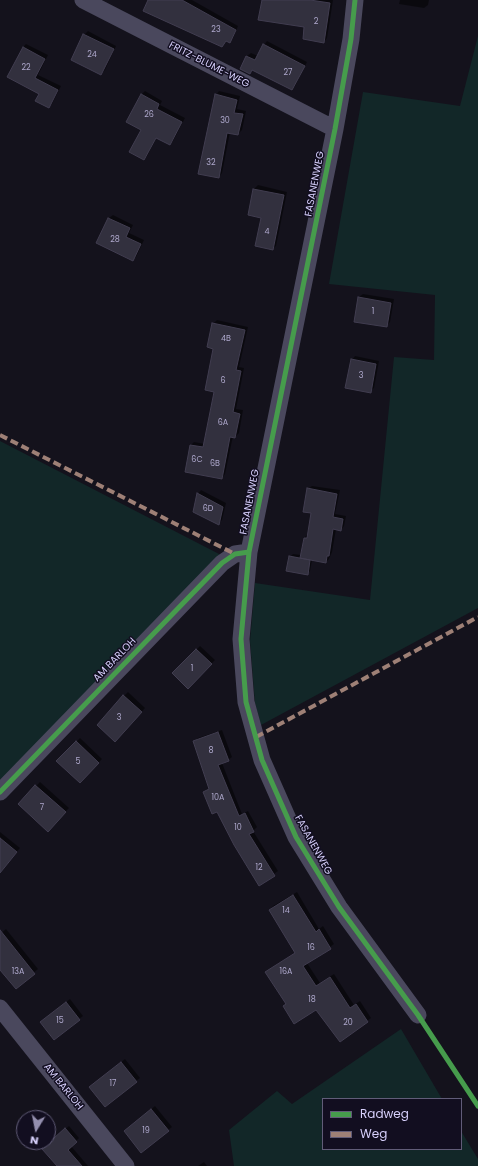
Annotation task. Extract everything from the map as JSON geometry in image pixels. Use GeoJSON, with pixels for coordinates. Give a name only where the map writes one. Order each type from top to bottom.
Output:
{"type":"FeatureCollection","features":[{"type":"Feature","properties":{"kind":"street","name":"FRITZ-BLUME-WEG"},"geometry":{"type":"LineString","coordinates":[[83,0],[335,129]]}},
{"type":"Feature","properties":{"kind":"street","name":"FASANENWEG"},"geometry":{"type":"LineString","coordinates":[[355,0],[351,39],[335,129],[249,552],[241,639],[246,702],[262,760],[296,838],[335,900],[418,1015]]}},
{"type":"Feature","properties":{"kind":"street","name":"AM BARLOH"},"geometry":{"type":"LineString","coordinates":[[0,792],[222,563],[234,554],[249,552]]}},
{"type":"Feature","properties":{"kind":"street","name":"AM BARLOH"},"geometry":{"type":"LineString","coordinates":[[0,1008],[126,1166]]}},
{"type":"Feature","properties":{"kind":"green space"},"geometry":{"type":"Polygon","coordinates":[[[478,36],[478,608],[261,725],[255,703],[250,641],[255,583],[370,600],[394,357],[434,360],[435,295],[329,284],[363,92],[460,106],[478,36]]]}},
{"type":"Feature","properties":{"kind":"green space"},"geometry":{"type":"Polygon","coordinates":[[[0,441],[221,555],[0,781],[0,441]]]}},
{"type":"Feature","properties":{"kind":"green space"},"geometry":{"type":"Polygon","coordinates":[[[401,1029],[441,1098],[322,1098],[322,1150],[462,1150],[462,1133],[478,1159],[478,1166],[234,1166],[229,1130],[277,1091],[292,1104],[401,1029]]]}},
{"type":"Feature","properties":{"kind":"building"},"geometry":{"type":"Polygon","coordinates":[[[148,0],[182,0],[236,30],[230,43],[226,41],[222,47],[143,11],[148,0]]]}},
{"type":"Feature","properties":{"kind":"building"},"geometry":{"type":"Polygon","coordinates":[[[262,0],[310,0],[330,3],[324,43],[303,39],[304,27],[258,20],[262,0]]]}},
{"type":"Feature","properties":{"kind":"building"},"geometry":{"type":"Polygon","coordinates":[[[83,34],[114,49],[101,75],[71,60],[83,34]]]}},
{"type":"Feature","properties":{"kind":"building"},"geometry":{"type":"Polygon","coordinates":[[[263,44],[305,66],[292,90],[252,70],[250,74],[240,69],[246,56],[255,60],[263,44]]]}},
{"type":"Feature","properties":{"kind":"building"},"geometry":{"type":"Polygon","coordinates":[[[23,47],[45,59],[35,78],[58,90],[49,108],[35,101],[39,94],[7,77],[23,47]]]}},
{"type":"Feature","properties":{"kind":"building"},"geometry":{"type":"Polygon","coordinates":[[[141,94],[159,104],[157,109],[182,122],[170,145],[156,138],[144,160],[129,152],[141,130],[126,122],[141,94]]]}},
{"type":"Feature","properties":{"kind":"building"},"geometry":{"type":"Polygon","coordinates":[[[215,94],[237,100],[234,113],[243,114],[238,135],[227,133],[219,178],[198,174],[215,94]]]}},
{"type":"Feature","properties":{"kind":"building"},"geometry":{"type":"Polygon","coordinates":[[[253,189],[284,195],[273,250],[255,246],[261,218],[248,215],[253,189]]]}},
{"type":"Feature","properties":{"kind":"building"},"geometry":{"type":"Polygon","coordinates":[[[108,218],[130,228],[126,237],[141,244],[133,261],[96,243],[108,218]]]}},
{"type":"Feature","properties":{"kind":"building"},"geometry":{"type":"Polygon","coordinates":[[[358,297],[391,303],[387,327],[354,322],[358,297]]]}},
{"type":"Feature","properties":{"kind":"building"},"geometry":{"type":"Polygon","coordinates":[[[212,323],[245,330],[236,370],[241,371],[233,412],[240,414],[235,438],[230,437],[222,479],[185,472],[190,445],[203,447],[214,392],[205,390],[213,349],[207,347],[212,323]]]}},
{"type":"Feature","properties":{"kind":"building"},"geometry":{"type":"Polygon","coordinates":[[[351,359],[376,364],[371,393],[345,388],[351,359]]]}},
{"type":"Feature","properties":{"kind":"building"},"geometry":{"type":"Polygon","coordinates":[[[307,488],[337,494],[333,517],[343,519],[341,531],[333,529],[329,556],[327,556],[326,563],[300,558],[304,538],[307,538],[311,513],[303,512],[307,488]]]}},
{"type":"Feature","properties":{"kind":"building"},"geometry":{"type":"Polygon","coordinates":[[[197,493],[223,507],[219,525],[193,512],[197,493]]]}},
{"type":"Feature","properties":{"kind":"building"},"geometry":{"type":"Polygon","coordinates":[[[289,556],[310,560],[308,575],[286,571],[289,556]]]}},
{"type":"Feature","properties":{"kind":"building"},"geometry":{"type":"Polygon","coordinates":[[[196,649],[212,664],[188,689],[172,673],[196,649]]]}},
{"type":"Feature","properties":{"kind":"building"},"geometry":{"type":"Polygon","coordinates":[[[123,695],[142,712],[115,742],[97,725],[123,695]]]}},
{"type":"Feature","properties":{"kind":"building"},"geometry":{"type":"Polygon","coordinates":[[[218,732],[229,761],[218,765],[239,816],[245,813],[254,832],[249,834],[275,876],[259,886],[234,845],[217,812],[212,814],[203,792],[209,789],[193,741],[218,732]]]}},
{"type":"Feature","properties":{"kind":"building"},"geometry":{"type":"Polygon","coordinates":[[[76,741],[99,763],[80,783],[56,761],[76,741]]]}},
{"type":"Feature","properties":{"kind":"building"},"geometry":{"type":"Polygon","coordinates":[[[35,785],[66,812],[48,832],[18,804],[35,785]]]}},
{"type":"Feature","properties":{"kind":"building"},"geometry":{"type":"Polygon","coordinates":[[[0,838],[17,852],[0,873],[0,838]]]}},
{"type":"Feature","properties":{"kind":"building"},"geometry":{"type":"Polygon","coordinates":[[[293,895],[316,932],[319,929],[331,949],[303,966],[316,986],[330,977],[350,1008],[356,1004],[368,1022],[340,1042],[316,1010],[294,1024],[283,1006],[286,1004],[265,972],[295,953],[269,910],[293,895]]]}},
{"type":"Feature","properties":{"kind":"building"},"geometry":{"type":"Polygon","coordinates":[[[0,930],[35,974],[16,989],[0,970],[0,930]]]}},
{"type":"Feature","properties":{"kind":"building"},"geometry":{"type":"Polygon","coordinates":[[[66,1002],[80,1020],[54,1040],[40,1022],[66,1002]]]}},
{"type":"Feature","properties":{"kind":"building"},"geometry":{"type":"Polygon","coordinates":[[[121,1062],[137,1082],[105,1107],[89,1087],[121,1062]]]}},
{"type":"Feature","properties":{"kind":"building"},"geometry":{"type":"Polygon","coordinates":[[[151,1109],[169,1131],[141,1153],[124,1131],[151,1109]]]}},
{"type":"Feature","properties":{"kind":"building"},"geometry":{"type":"Polygon","coordinates":[[[65,1128],[77,1142],[68,1150],[82,1166],[57,1166],[43,1150],[56,1150],[56,1136],[65,1128]]]}},
{"type":"Feature","properties":{"kind":"marked path"},"geometry":{"type":"LineString","coordinates":[[0,435],[235,554]]}},
{"type":"Feature","properties":{"kind":"marked path"},"geometry":{"type":"LineString","coordinates":[[256,737],[478,617]]}},
{"type":"Feature","properties":{"kind":"cycle path"},"geometry":{"type":"LineString","coordinates":[[355,0],[351,39],[335,129],[249,552],[241,639],[246,702],[262,760],[296,837],[339,907],[418,1015],[478,1106]]}},
{"type":"Feature","properties":{"kind":"cycle path"},"geometry":{"type":"LineString","coordinates":[[0,792],[222,563],[235,554],[249,552]]}}]}
